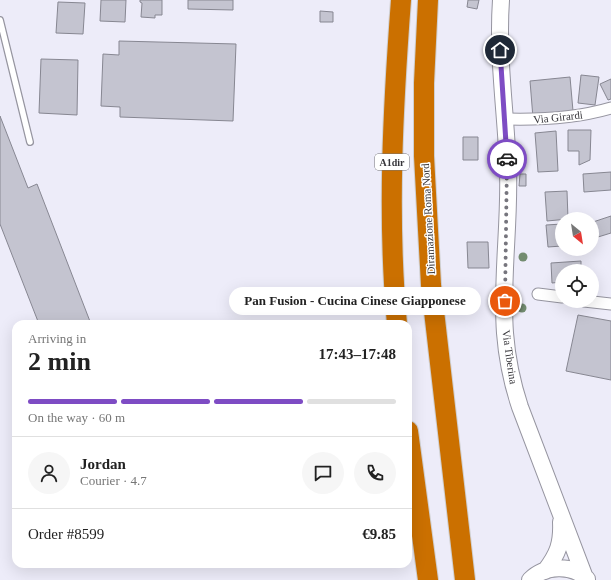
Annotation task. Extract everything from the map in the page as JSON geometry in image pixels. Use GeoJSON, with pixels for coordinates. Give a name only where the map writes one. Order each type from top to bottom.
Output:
{"type":"FeatureCollection","features":[{"type":"Feature","properties":{"kind":"highway","name":"A1dir"},"geometry":{"type":"LineString","coordinates":[[397,320],[394,269],[392,161],[402,0]]}},
{"type":"Feature","properties":{"kind":"highway","name":"Diramazione Roma Nord"},"geometry":{"type":"LineString","coordinates":[[428,0],[425,56],[424,149],[432,285],[465,580]]}},
{"type":"Feature","properties":{"kind":"highway"},"geometry":{"type":"LineString","coordinates":[[412,461],[428,580]]}},
{"type":"Feature","properties":{"kind":"main road","name":"Via Tiberina"},"geometry":{"type":"LineString","coordinates":[[501,0],[500,40],[508,171],[505,315],[508,362],[520,407],[586,578]]}},
{"type":"Feature","properties":{"kind":"main road","name":"Via Tiberina"},"geometry":{"type":"LineString","coordinates":[[545,571],[556,555],[562,536],[561,514]]}},
{"type":"Feature","properties":{"kind":"main road","name":"Via Tiberina"},"geometry":{"type":"LineString","coordinates":[[530,580],[545,571],[558,568],[572,570],[586,578]]}},
{"type":"Feature","properties":{"kind":"street","name":"Via Girardi"},"geometry":{"type":"LineString","coordinates":[[505,119],[532,120],[582,115],[611,108]]}},
{"type":"Feature","properties":{"kind":"street"},"geometry":{"type":"LineString","coordinates":[[538,294],[555,296]]}},
{"type":"Feature","properties":{"kind":"street"},"geometry":{"type":"LineString","coordinates":[[599,303],[611,304]]}},
{"type":"Feature","properties":{"kind":"lane"},"geometry":{"type":"LineString","coordinates":[[0,20],[2,40],[30,142]]}},
{"type":"Feature","properties":{"kind":"building"},"geometry":{"type":"Polygon","coordinates":[[[101,0],[126,0],[125,22],[100,21],[101,0]]]}},
{"type":"Feature","properties":{"kind":"building"},"geometry":{"type":"Polygon","coordinates":[[[140,0],[162,0],[162,15],[155,15],[155,18],[141,17],[142,3],[140,0]]]}},
{"type":"Feature","properties":{"kind":"building"},"geometry":{"type":"Polygon","coordinates":[[[188,0],[233,0],[233,10],[188,9],[188,0]]]}},
{"type":"Feature","properties":{"kind":"building"},"geometry":{"type":"Polygon","coordinates":[[[468,0],[479,0],[477,9],[467,7],[468,0]]]}},
{"type":"Feature","properties":{"kind":"building"},"geometry":{"type":"Polygon","coordinates":[[[58,2],[85,3],[83,34],[56,33],[58,2]]]}},
{"type":"Feature","properties":{"kind":"building"},"geometry":{"type":"Polygon","coordinates":[[[320,11],[333,12],[333,22],[320,22],[320,11]]]}},
{"type":"Feature","properties":{"kind":"building"},"geometry":{"type":"Polygon","coordinates":[[[119,41],[236,44],[233,121],[120,117],[120,107],[101,106],[103,54],[119,55],[119,41]]]}},
{"type":"Feature","properties":{"kind":"building"},"geometry":{"type":"Polygon","coordinates":[[[41,59],[78,60],[77,115],[39,113],[41,59]]]}},
{"type":"Feature","properties":{"kind":"building"},"geometry":{"type":"Polygon","coordinates":[[[581,75],[599,77],[595,105],[578,103],[581,75]]]}},
{"type":"Feature","properties":{"kind":"building"},"geometry":{"type":"Polygon","coordinates":[[[570,77],[573,111],[533,118],[530,81],[570,77]]]}},
{"type":"Feature","properties":{"kind":"building"},"geometry":{"type":"Polygon","coordinates":[[[611,79],[611,99],[608,100],[600,84],[611,79]]]}},
{"type":"Feature","properties":{"kind":"building"},"geometry":{"type":"Polygon","coordinates":[[[0,116],[28,188],[37,184],[89,320],[37,320],[0,224],[0,116]]]}},
{"type":"Feature","properties":{"kind":"building"},"geometry":{"type":"Polygon","coordinates":[[[568,130],[591,130],[590,160],[579,165],[579,151],[568,151],[568,130]]]}},
{"type":"Feature","properties":{"kind":"building"},"geometry":{"type":"Polygon","coordinates":[[[556,131],[558,171],[538,172],[535,133],[556,131]]]}},
{"type":"Feature","properties":{"kind":"building"},"geometry":{"type":"Polygon","coordinates":[[[463,137],[478,137],[478,160],[463,160],[463,137]]]}},
{"type":"Feature","properties":{"kind":"building"},"geometry":{"type":"Polygon","coordinates":[[[611,172],[611,190],[584,192],[583,174],[611,172]]]}},
{"type":"Feature","properties":{"kind":"building"},"geometry":{"type":"Polygon","coordinates":[[[520,174],[526,174],[526,186],[519,186],[520,174]]]}},
{"type":"Feature","properties":{"kind":"building"},"geometry":{"type":"Polygon","coordinates":[[[567,191],[568,212],[555,212],[555,220],[547,221],[545,192],[567,191]]]}},
{"type":"Feature","properties":{"kind":"building"},"geometry":{"type":"Polygon","coordinates":[[[611,216],[611,233],[599,237],[599,220],[611,216]]]}},
{"type":"Feature","properties":{"kind":"building"},"geometry":{"type":"Polygon","coordinates":[[[555,224],[555,246],[548,247],[546,225],[555,224]]]}},
{"type":"Feature","properties":{"kind":"building"},"geometry":{"type":"Polygon","coordinates":[[[467,242],[488,242],[489,268],[468,268],[467,242]]]}},
{"type":"Feature","properties":{"kind":"building"},"geometry":{"type":"Polygon","coordinates":[[[581,261],[581,264],[555,264],[555,283],[552,283],[551,263],[581,261]]]}},
{"type":"Feature","properties":{"kind":"building"},"geometry":{"type":"Polygon","coordinates":[[[578,315],[611,321],[611,380],[566,371],[578,315]]]}},
{"type":"Feature","properties":{"kind":"way so far"},"geometry":{"type":"LineString","coordinates":[[505,301],[507,159]]}},
{"type":"Feature","properties":{"kind":"place","name":"Pan Fusion - Cucina Cinese Giapponese"},"geometry":{"type":"Point","coordinates":[505,301]}},
{"type":"Feature","properties":{"kind":"route"},"geometry":{"type":"LineString","coordinates":[[500,50],[507,159]]}}]}
